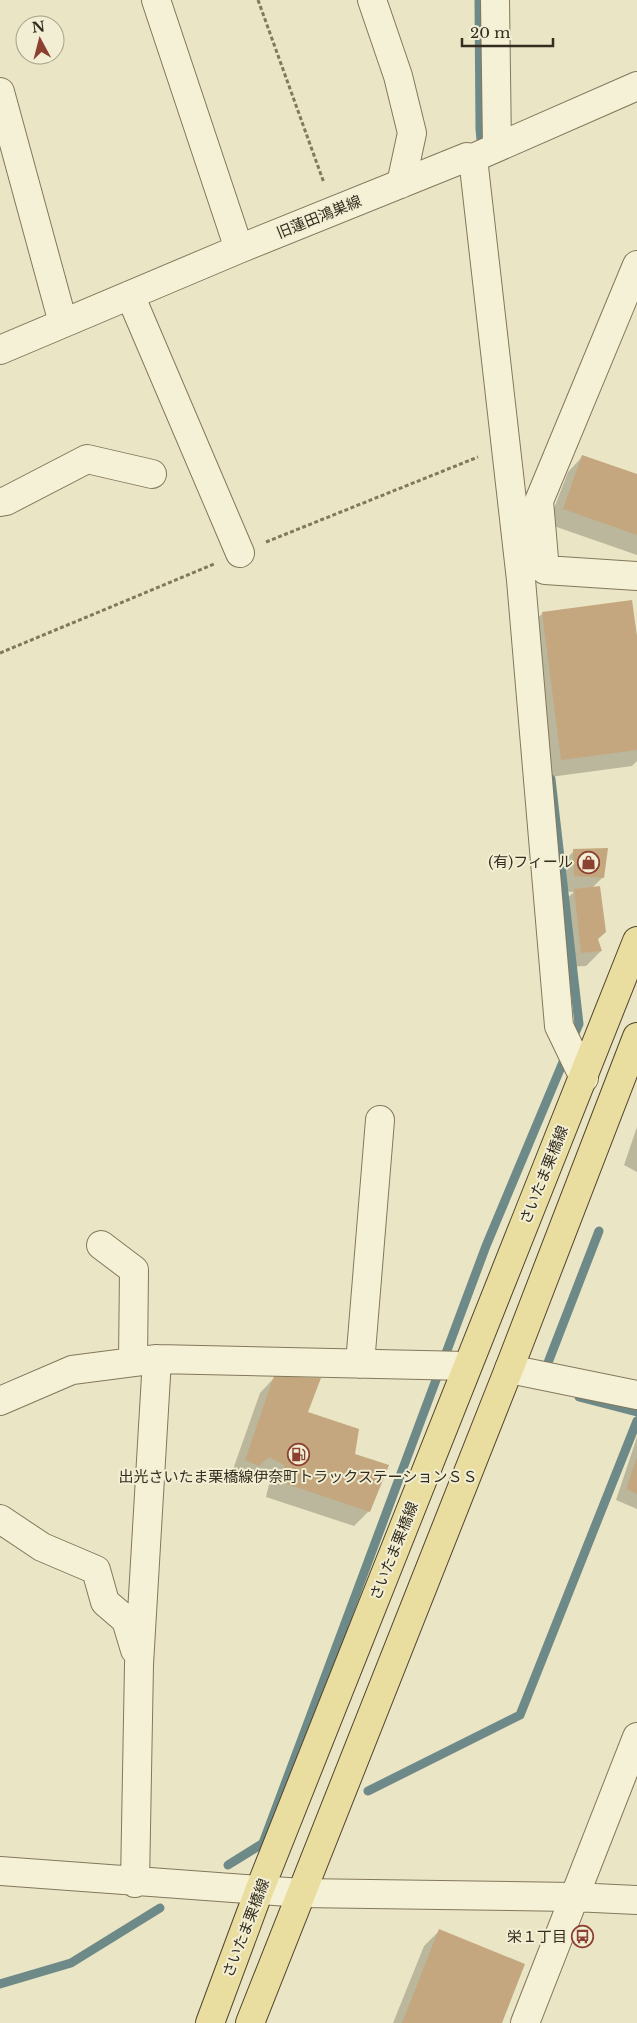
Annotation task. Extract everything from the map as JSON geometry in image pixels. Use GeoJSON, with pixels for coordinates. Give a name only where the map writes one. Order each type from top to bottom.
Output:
{"type":"FeatureCollection","features":[{"type":"Feature","properties":{"kind":"main road","name":"さいたま栗橋線"},"geometry":{"type":"LineString","coordinates":[[210,2023],[259,1891],[637,941]]}},
{"type":"Feature","properties":{"kind":"main road"},"geometry":{"type":"LineString","coordinates":[[250,2023],[301,1893],[532,1374],[631,1071],[637,1037]]}},
{"type":"Feature","properties":{"kind":"street"},"geometry":{"type":"LineString","coordinates":[[156,0],[239,249]]}},
{"type":"Feature","properties":{"kind":"street"},"geometry":{"type":"LineString","coordinates":[[372,0],[398,76],[412,133],[401,184]]}},
{"type":"Feature","properties":{"kind":"street"},"geometry":{"type":"LineString","coordinates":[[495,0],[498,147]]}},
{"type":"Feature","properties":{"kind":"street","name":"旧蓮田鴻巣線"},"geometry":{"type":"LineString","coordinates":[[0,350],[239,249],[467,157],[473,158],[637,86]]}},
{"type":"Feature","properties":{"kind":"street"},"geometry":{"type":"LineString","coordinates":[[0,92],[63,323]]}},
{"type":"Feature","properties":{"kind":"street"},"geometry":{"type":"LineString","coordinates":[[473,158],[530,542],[559,1026],[584,1078]]}},
{"type":"Feature","properties":{"kind":"street"},"geometry":{"type":"LineString","coordinates":[[637,265],[539,501],[530,542],[545,570],[637,576]]}},
{"type":"Feature","properties":{"kind":"street"},"geometry":{"type":"LineString","coordinates":[[130,295],[240,553]]}},
{"type":"Feature","properties":{"kind":"street"},"geometry":{"type":"LineString","coordinates":[[0,502],[6,501],[88,459],[152,474]]}},
{"type":"Feature","properties":{"kind":"street"},"geometry":{"type":"LineString","coordinates":[[360,1364],[380,1120]]}},
{"type":"Feature","properties":{"kind":"street"},"geometry":{"type":"LineString","coordinates":[[101,1245],[134,1270],[145,1361],[134,1882]]}},
{"type":"Feature","properties":{"kind":"street"},"geometry":{"type":"LineString","coordinates":[[0,1401],[72,1370],[145,1361],[467,1366]]}},
{"type":"Feature","properties":{"kind":"street"},"geometry":{"type":"LineString","coordinates":[[532,1374],[637,1396]]}},
{"type":"Feature","properties":{"kind":"street"},"geometry":{"type":"LineString","coordinates":[[0,1519],[42,1547],[96,1570],[105,1602],[126,1620],[139,1664]]}},
{"type":"Feature","properties":{"kind":"street"},"geometry":{"type":"LineString","coordinates":[[524,2023],[637,1737]]}},
{"type":"Feature","properties":{"kind":"street"},"geometry":{"type":"LineString","coordinates":[[0,1872],[301,1893],[573,1896],[637,1900]]}},
{"type":"Feature","properties":{"kind":"path"},"geometry":{"type":"LineString","coordinates":[[258,0],[334,211]]}},
{"type":"Feature","properties":{"kind":"building"},"geometry":{"type":"Polygon","coordinates":[[[582,455],[637,474],[637,535],[563,509],[582,455]]]}},
{"type":"Feature","properties":{"kind":"building"},"geometry":{"type":"Polygon","coordinates":[[[632,600],[637,636],[637,750],[561,760],[542,612],[632,600]]]}},
{"type":"Feature","properties":{"kind":"building"},"geometry":{"type":"Polygon","coordinates":[[[608,848],[604,878],[574,876],[573,849],[608,848]]]}},
{"type":"Feature","properties":{"kind":"building"},"geometry":{"type":"Polygon","coordinates":[[[600,886],[606,932],[598,939],[602,951],[581,953],[574,889],[600,886]]]}},
{"type":"Feature","properties":{"kind":"building"},"geometry":{"type":"Polygon","coordinates":[[[274,1376],[321,1378],[308,1412],[359,1429],[355,1454],[389,1465],[370,1512],[281,1482],[284,1465],[269,1457],[259,1466],[245,1460],[274,1376]]]}},
{"type":"Feature","properties":{"kind":"building"},"geometry":{"type":"Polygon","coordinates":[[[637,1457],[637,1494],[626,1489],[637,1457]]]}},
{"type":"Feature","properties":{"kind":"building"},"geometry":{"type":"Polygon","coordinates":[[[439,1929],[525,1964],[502,2023],[402,2023],[439,1929]]]}},
{"type":"Feature","properties":{"kind":"waterway"},"geometry":{"type":"LineString","coordinates":[[479,0],[480,129],[482,150]]}},
{"type":"Feature","properties":{"kind":"waterway"},"geometry":{"type":"LineString","coordinates":[[551,779],[579,1024],[572,1040]]}},
{"type":"Feature","properties":{"kind":"waterway"},"geometry":{"type":"LineString","coordinates":[[263,1843],[486,1246],[566,1055]]}},
{"type":"Feature","properties":{"kind":"waterway"},"geometry":{"type":"LineString","coordinates":[[544,1373],[599,1231]]}},
{"type":"Feature","properties":{"kind":"waterway"},"geometry":{"type":"LineString","coordinates":[[579,1397],[637,1412]]}},
{"type":"Feature","properties":{"kind":"waterway"},"geometry":{"type":"LineString","coordinates":[[368,1791],[520,1715],[637,1421]]}},
{"type":"Feature","properties":{"kind":"waterway"},"geometry":{"type":"LineString","coordinates":[[228,1865],[265,1842]]}},
{"type":"Feature","properties":{"kind":"waterway"},"geometry":{"type":"LineString","coordinates":[[0,1984],[71,1963],[160,1908]]}},
{"type":"Feature","properties":{"kind":"place","name":"(有)フィール"},"geometry":{"type":"Point","coordinates":[589,862]}},
{"type":"Feature","properties":{"kind":"place","name":"出光さいたま栗橋線伊奈町トラックステーションＳＳ"},"geometry":{"type":"Point","coordinates":[298,1454]}},
{"type":"Feature","properties":{"kind":"place","name":"栄１丁目"},"geometry":{"type":"Point","coordinates":[583,1937]}}]}
